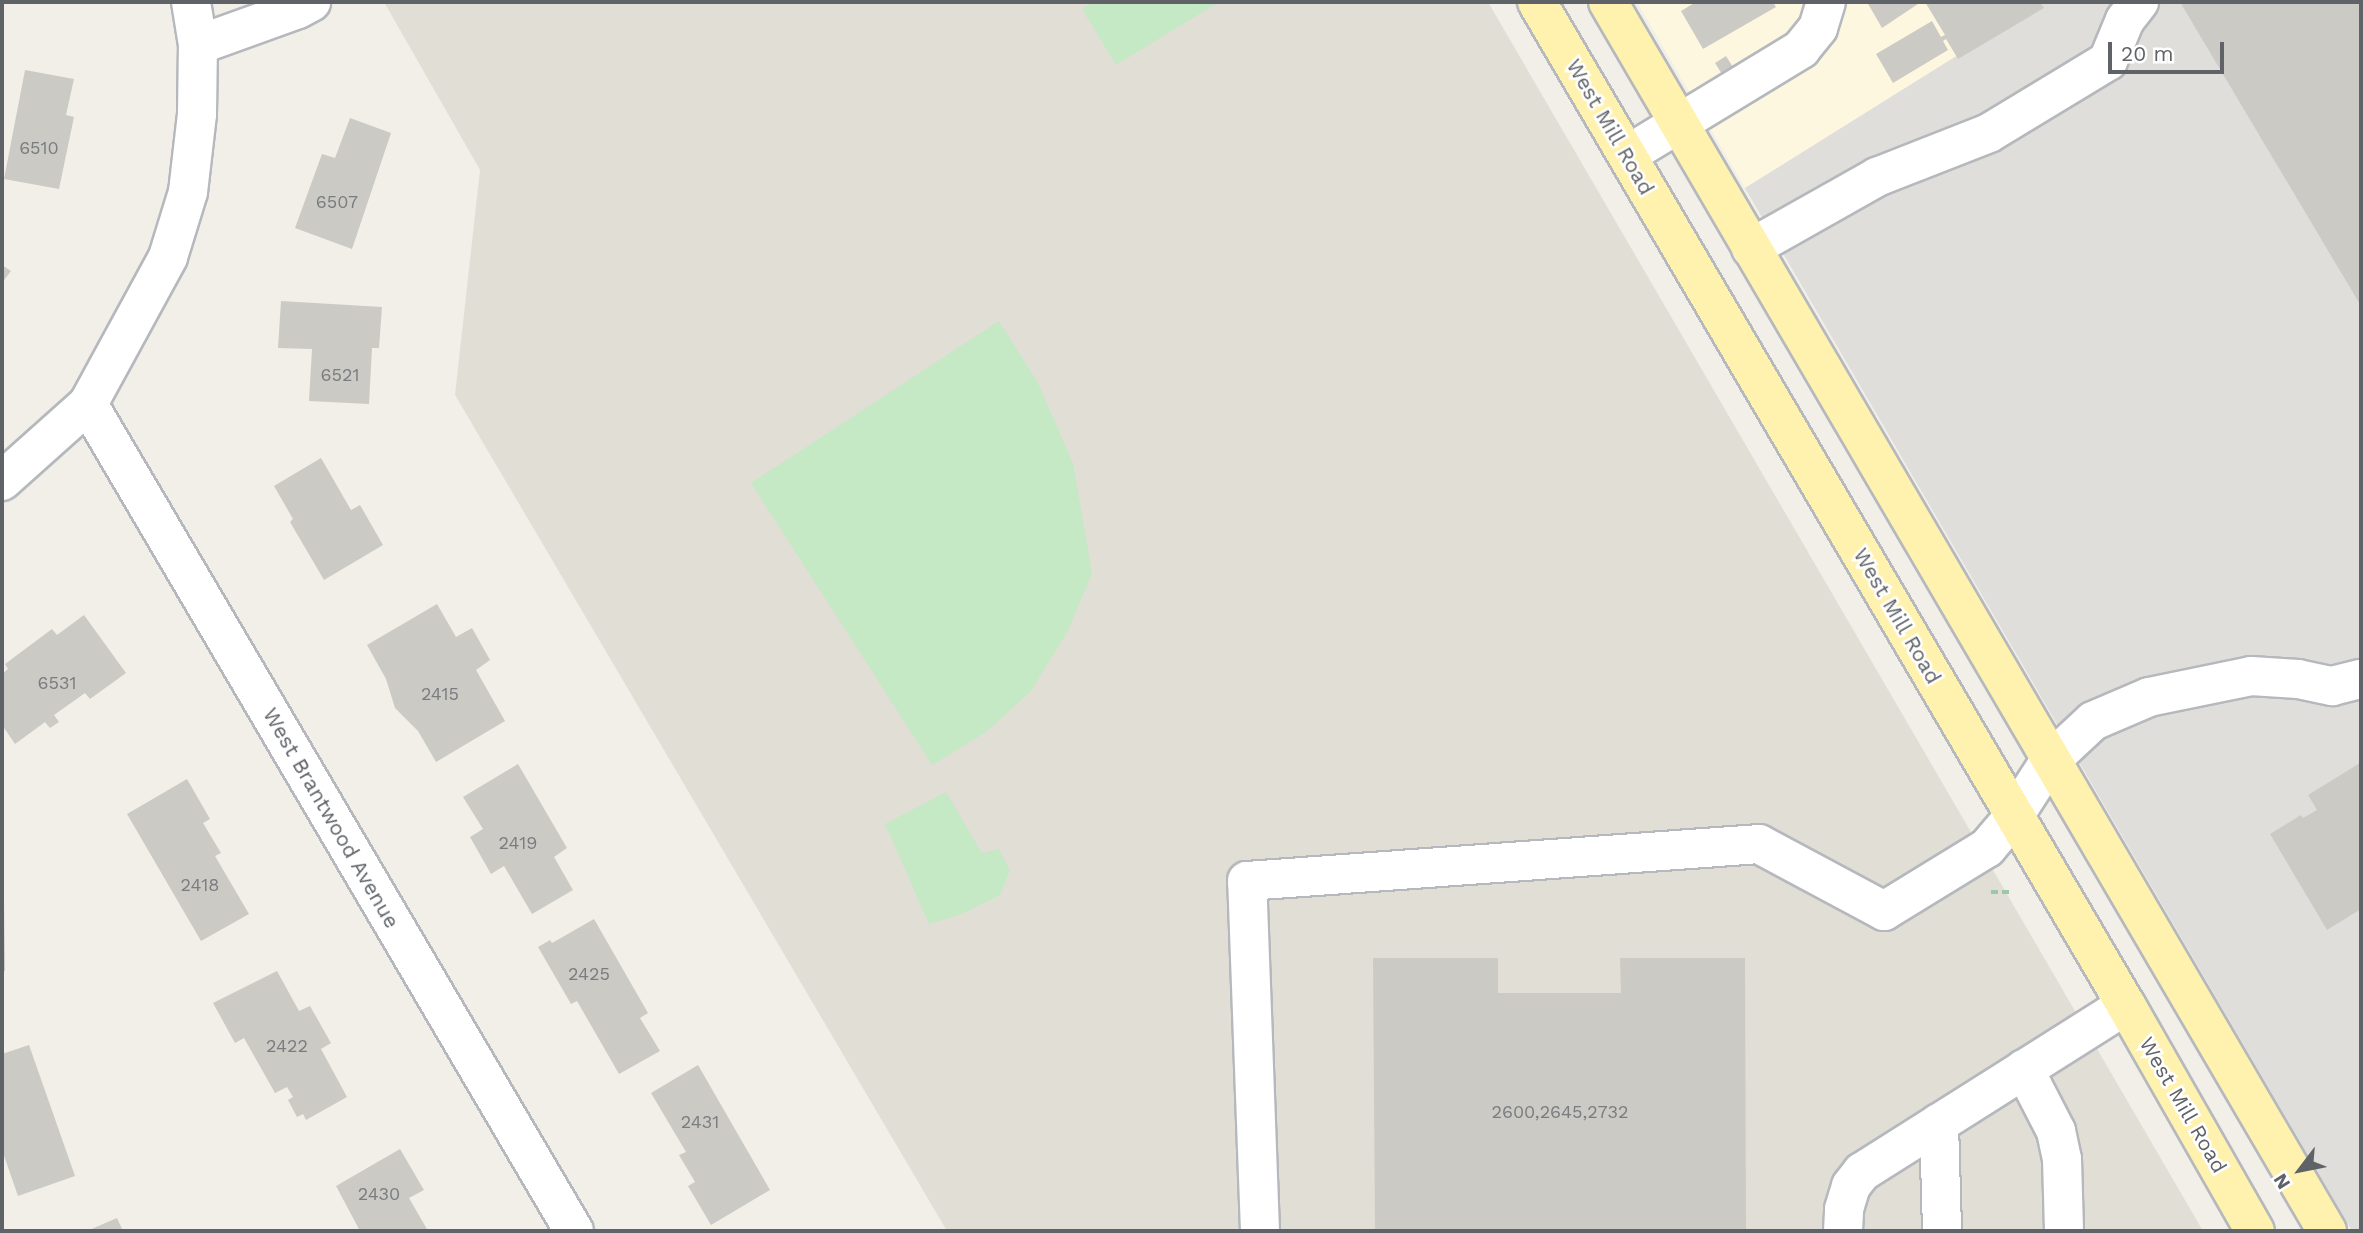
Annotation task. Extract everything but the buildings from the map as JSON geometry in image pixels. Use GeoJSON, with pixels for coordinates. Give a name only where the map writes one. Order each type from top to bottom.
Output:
{"type":"FeatureCollection","features":[{"type":"Feature","properties":{"kind":"main road","name":"West Mill Road"},"geometry":{"type":"LineString","coordinates":[[1537,2],[2126,1004],[2255,1231]]}},
{"type":"Feature","properties":{"kind":"main road"},"geometry":{"type":"LineString","coordinates":[[1608,2],[2049,761],[2327,1231]]}},
{"type":"Feature","properties":{"kind":"street"},"geometry":{"type":"LineString","coordinates":[[2,481],[88,404],[140,314],[168,257],[188,192],[197,114],[198,45],[191,2]]}},
{"type":"Feature","properties":{"kind":"street"},"geometry":{"type":"LineString","coordinates":[[198,45],[311,2]]}},
{"type":"Feature","properties":{"kind":"street"},"geometry":{"type":"LineString","coordinates":[[1627,155],[1801,49],[1818,28],[1826,2]]}},
{"type":"Feature","properties":{"kind":"street"},"geometry":{"type":"LineString","coordinates":[[1751,248],[1877,177],[1989,133],[2108,61],[2125,20],[2138,2]]}},
{"type":"Feature","properties":{"kind":"street","name":"West Brantwood Avenue"},"geometry":{"type":"LineString","coordinates":[[88,404],[574,1231]]}},
{"type":"Feature","properties":{"kind":"street"},"geometry":{"type":"LineString","coordinates":[[1259,1231],[1247,881],[1759,844],[1884,911],[1987,848],[2014,816],[2049,761],[2093,721],[2149,698],[2251,676],[2298,679],[2332,686],[2361,679]]}},
{"type":"Feature","properties":{"kind":"street"},"geometry":{"type":"LineString","coordinates":[[1843,1231],[1844,1209],[1851,1186],[1862,1172],[2126,1004]]}},
{"type":"Feature","properties":{"kind":"street"},"geometry":{"type":"LineString","coordinates":[[2024,1069],[2056,1131],[2062,1159],[2064,1231]]}},
{"type":"Feature","properties":{"kind":"street"},"geometry":{"type":"LineString","coordinates":[[1939,1123],[1942,1231]]}},
{"type":"Feature","properties":{"kind":"shaded area"},"geometry":{"type":"Polygon","coordinates":[[[384,2],[1488,2],[2203,1231],[947,1231],[455,395],[480,170],[384,2]]]}},
{"type":"Feature","properties":{"kind":"shaded area"},"geometry":{"type":"Polygon","coordinates":[[[1637,2],[2043,2],[1745,188],[1637,2]]]}},
{"type":"Feature","properties":{"kind":"shaded area"},"geometry":{"type":"Polygon","coordinates":[[[2043,2],[2361,2],[2361,1231],[2352,1231],[1745,188],[2043,2]]]}},
{"type":"Feature","properties":{"kind":"green space"},"geometry":{"type":"Polygon","coordinates":[[[1094,2],[1219,2],[1116,65],[1082,9],[1094,2]]]}},
{"type":"Feature","properties":{"kind":"green space"},"geometry":{"type":"Polygon","coordinates":[[[999,321],[1037,381],[1073,463],[1092,573],[1068,631],[1031,691],[986,732],[932,765],[751,483],[999,321]]]}},
{"type":"Feature","properties":{"kind":"green space"},"geometry":{"type":"Polygon","coordinates":[[[946,792],[982,853],[999,849],[1010,870],[1000,895],[962,914],[929,924],[885,824],[946,792]]]}}]}
